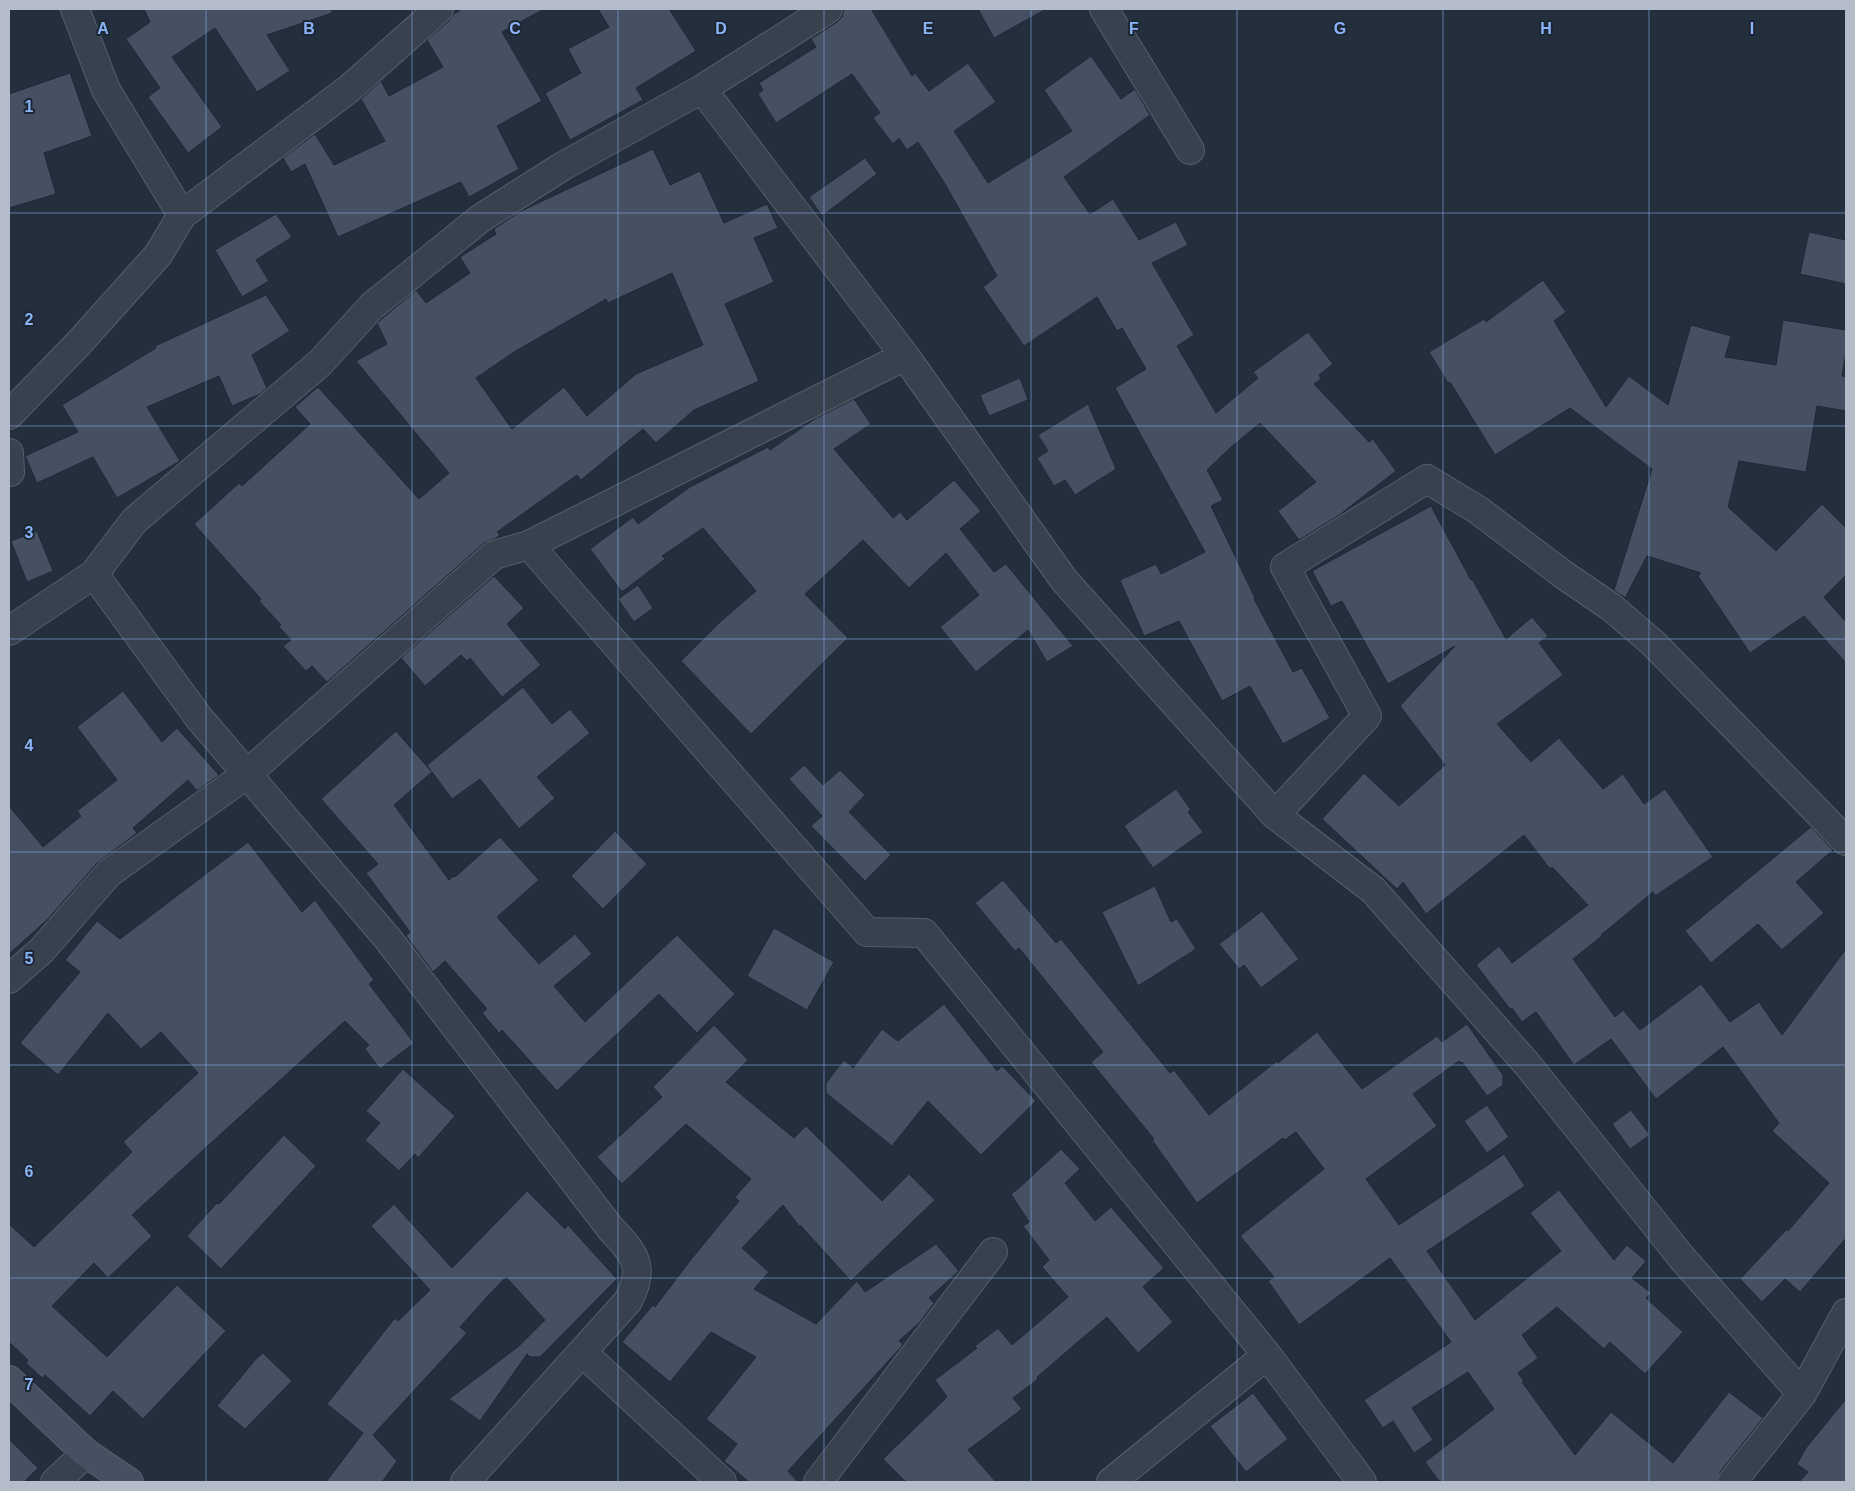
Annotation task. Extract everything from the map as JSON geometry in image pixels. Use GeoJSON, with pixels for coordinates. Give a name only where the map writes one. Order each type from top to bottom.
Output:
{"type":"FeatureCollection","features":[{"type":"Feature","properties":{"kind":"street"},"geometry":{"type":"LineString","coordinates":[[75,9],[106,90],[182,215]]}},
{"type":"Feature","properties":{"kind":"street"},"geometry":{"type":"LineString","coordinates":[[9,415],[78,344],[158,254],[182,215],[350,88],[439,9]]}},
{"type":"Feature","properties":{"kind":"street"},"geometry":{"type":"LineString","coordinates":[[9,630],[94,574],[134,521],[320,363],[372,306],[481,218],[563,166],[702,89],[828,9]]}},
{"type":"Feature","properties":{"kind":"street"},"geometry":{"type":"LineString","coordinates":[[1104,9],[1190,150]]}},
{"type":"Feature","properties":{"kind":"street"},"geometry":{"type":"LineString","coordinates":[[702,89],[905,356],[1064,580],[1275,815],[1373,890],[1527,1064],[1682,1258],[1802,1394]]}},
{"type":"Feature","properties":{"kind":"street"},"geometry":{"type":"LineString","coordinates":[[9,979],[41,950],[109,873],[247,774],[494,555],[529,545],[905,356]]}},
{"type":"Feature","properties":{"kind":"street"},"geometry":{"type":"LineString","coordinates":[[1275,815],[1367,716],[1284,566],[1427,479],[1478,510],[1564,575],[1611,607],[1654,644],[1846,841],[1846,848]]}},
{"type":"Feature","properties":{"kind":"street"},"geometry":{"type":"LineString","coordinates":[[529,545],[867,932],[924,933],[1267,1354],[1362,1482]]}},
{"type":"Feature","properties":{"kind":"street"},"geometry":{"type":"LineString","coordinates":[[94,574],[199,718],[388,939],[611,1229],[628,1247],[635,1260],[638,1275],[628,1301],[465,1482]]}},
{"type":"Feature","properties":{"kind":"street"},"geometry":{"type":"LineString","coordinates":[[818,1482],[993,1252]]}},
{"type":"Feature","properties":{"kind":"street"},"geometry":{"type":"LineString","coordinates":[[1732,1482],[1802,1394],[1846,1313]]}},
{"type":"Feature","properties":{"kind":"street"},"geometry":{"type":"LineString","coordinates":[[582,1352],[722,1482]]}},
{"type":"Feature","properties":{"kind":"street"},"geometry":{"type":"LineString","coordinates":[[1111,1482],[1267,1354]]}},
{"type":"Feature","properties":{"kind":"street"},"geometry":{"type":"LineString","coordinates":[[9,1380],[86,1453],[129,1482]]}},
{"type":"Feature","properties":{"kind":"street"},"geometry":{"type":"LineString","coordinates":[[55,1482],[86,1453]]}},
{"type":"Feature","properties":{"kind":"building"},"geometry":{"type":"Polygon","coordinates":[[[144,9],[332,9],[332,13],[267,35],[290,71],[257,92],[215,28],[172,57],[222,127],[188,153],[148,97],[160,88],[126,39],[150,22],[144,9]]]}},
{"type":"Feature","properties":{"kind":"building"},"geometry":{"type":"Polygon","coordinates":[[[462,9],[544,9],[502,32],[542,101],[497,126],[519,169],[469,197],[461,182],[338,237],[305,164],[291,172],[283,158],[315,134],[334,165],[385,141],[361,99],[381,81],[389,96],[443,67],[427,40],[449,21],[454,14],[462,9]]]}},
{"type":"Feature","properties":{"kind":"building"},"geometry":{"type":"Polygon","coordinates":[[[598,9],[669,9],[696,51],[636,88],[643,100],[570,140],[545,93],[581,73],[568,49],[609,27],[598,9]]]}},
{"type":"Feature","properties":{"kind":"building"},"geometry":{"type":"Polygon","coordinates":[[[844,9],[871,9],[912,76],[915,73],[929,91],[968,63],[996,102],[954,131],[988,183],[1072,131],[1044,90],[1091,56],[1121,99],[1135,89],[1150,115],[1064,177],[1090,214],[1113,199],[1139,240],[1176,222],[1188,245],[1152,263],[1194,335],[1177,346],[1216,413],[1258,378],[1253,372],[1308,332],[1333,364],[1319,375],[1321,379],[1314,384],[1369,442],[1373,439],[1396,471],[1338,516],[1299,540],[1278,511],[1316,482],[1260,423],[1207,470],[1223,500],[1211,506],[1254,599],[1293,672],[1302,668],[1330,718],[1283,744],[1250,686],[1222,701],[1179,621],[1144,636],[1120,580],[1156,564],[1161,574],[1205,552],[1115,388],[1146,369],[1122,328],[1117,331],[1097,297],[1024,346],[983,287],[997,276],[945,184],[918,142],[907,150],[899,138],[893,144],[873,118],[880,113],[852,74],[776,123],[758,94],[763,90],[759,83],[816,47],[811,39],[837,22],[842,17],[844,9]]]}},
{"type":"Feature","properties":{"kind":"building"},"geometry":{"type":"Polygon","coordinates":[[[978,9],[1046,9],[994,38],[978,9]]]}},
{"type":"Feature","properties":{"kind":"building"},"geometry":{"type":"Polygon","coordinates":[[[70,73],[92,136],[44,153],[56,194],[9,208],[9,94],[70,73]]]}},
{"type":"Feature","properties":{"kind":"building"},"geometry":{"type":"Polygon","coordinates":[[[653,149],[670,185],[700,171],[724,223],[767,204],[778,228],[754,238],[774,282],[725,304],[759,381],[694,410],[656,443],[643,429],[581,480],[577,475],[497,532],[500,535],[484,543],[327,682],[312,666],[306,671],[283,646],[291,640],[279,627],[281,625],[259,601],[261,599],[194,524],[239,483],[242,486],[310,424],[295,407],[318,387],[419,499],[449,473],[356,361],[387,344],[377,323],[416,290],[426,303],[470,273],[460,257],[496,234],[494,229],[519,212],[653,149]],[[672,273],[608,303],[606,299],[514,352],[476,378],[512,429],[564,387],[587,416],[636,374],[703,345],[672,273]]]}},
{"type":"Feature","properties":{"kind":"building"},"geometry":{"type":"Polygon","coordinates":[[[865,158],[877,174],[822,216],[809,197],[865,158]]]}},
{"type":"Feature","properties":{"kind":"building"},"geometry":{"type":"Polygon","coordinates":[[[276,214],[292,237],[256,260],[269,281],[242,297],[215,250],[276,214]]]}},
{"type":"Feature","properties":{"kind":"building"},"geometry":{"type":"Polygon","coordinates":[[[1809,232],[1846,240],[1846,284],[1800,274],[1809,232]]]}},
{"type":"Feature","properties":{"kind":"building"},"geometry":{"type":"Polygon","coordinates":[[[1543,280],[1566,312],[1554,321],[1606,407],[1629,376],[1668,405],[1691,325],[1731,336],[1725,357],[1776,365],[1783,320],[1846,330],[1846,352],[1842,376],[1846,377],[1846,411],[1817,406],[1806,472],[1739,461],[1728,507],[1776,551],[1822,504],[1846,528],[1846,575],[1824,597],[1846,622],[1846,663],[1804,616],[1750,653],[1698,576],[1701,573],[1647,556],[1625,598],[1614,590],[1652,469],[1570,408],[1495,455],[1429,352],[1484,319],[1486,322],[1543,280]]]}},
{"type":"Feature","properties":{"kind":"building"},"geometry":{"type":"Polygon","coordinates":[[[266,295],[290,331],[252,355],[267,388],[260,394],[232,406],[219,376],[147,407],[180,461],[117,498],[93,457],[37,483],[25,456],[78,432],[62,405],[156,348],[155,346],[266,295]]]}},
{"type":"Feature","properties":{"kind":"building"},"geometry":{"type":"Polygon","coordinates":[[[1020,378],[1028,400],[989,416],[980,395],[1020,378]]]}},
{"type":"Feature","properties":{"kind":"building"},"geometry":{"type":"Polygon","coordinates":[[[854,399],[871,424],[834,449],[893,518],[900,512],[907,520],[954,480],[981,511],[960,529],[994,572],[1006,564],[1073,646],[1047,662],[1028,630],[976,672],[940,627],[979,595],[946,553],[909,588],[863,540],[805,594],[848,638],[751,734],[681,661],[720,622],[756,591],[703,528],[662,556],[665,559],[622,592],[590,549],[633,517],[638,524],[690,487],[768,447],[770,450],[816,418],[854,399]]]}},
{"type":"Feature","properties":{"kind":"building"},"geometry":{"type":"Polygon","coordinates":[[[1088,404],[1116,469],[1075,495],[1065,480],[1054,486],[1037,458],[1048,451],[1038,435],[1088,404]]]}},
{"type":"Feature","properties":{"kind":"building"},"geometry":{"type":"Polygon","coordinates":[[[1431,506],[1471,580],[1506,639],[1532,617],[1548,636],[1539,643],[1563,675],[1497,724],[1531,762],[1559,738],[1603,789],[1623,774],[1644,804],[1665,789],[1713,857],[1655,896],[1653,892],[1573,959],[1615,1017],[1623,1010],[1640,1030],[1701,984],[1730,1022],[1759,1002],[1782,1035],[1846,949],[1846,1238],[1800,1292],[1785,1279],[1762,1302],[1740,1279],[1787,1229],[1788,1231],[1829,1183],[1772,1131],[1779,1123],[1723,1047],[1656,1099],[1611,1039],[1574,1065],[1536,1012],[1522,1022],[1476,965],[1499,946],[1512,963],[1588,905],[1552,867],[1550,869],[1524,835],[1426,914],[1403,882],[1397,889],[1322,819],[1364,773],[1399,806],[1445,765],[1400,706],[1455,646],[1388,684],[1342,601],[1331,606],[1312,571],[1431,506]]]}},
{"type":"Feature","properties":{"kind":"building"},"geometry":{"type":"Polygon","coordinates":[[[37,531],[53,571],[27,582],[11,541],[37,531]]]}},
{"type":"Feature","properties":{"kind":"building"},"geometry":{"type":"Polygon","coordinates":[[[494,576],[524,608],[507,624],[541,665],[502,697],[470,658],[467,661],[461,655],[425,686],[401,658],[494,576]]]}},
{"type":"Feature","properties":{"kind":"building"},"geometry":{"type":"Polygon","coordinates":[[[638,585],[653,608],[634,622],[618,599],[638,585]]]}},
{"type":"Feature","properties":{"kind":"building"},"geometry":{"type":"Polygon","coordinates":[[[523,687],[552,724],[570,709],[590,733],[537,777],[555,798],[519,829],[480,779],[452,799],[432,772],[394,805],[449,880],[455,877],[500,837],[539,880],[497,917],[539,964],[575,934],[592,954],[554,986],[585,1022],[677,935],[735,994],[697,1033],[659,994],[557,1091],[502,1030],[499,1033],[482,1013],[487,1009],[445,961],[433,972],[406,936],[410,932],[366,873],[378,864],[321,799],[396,731],[431,771],[427,765],[523,687]]]}},
{"type":"Feature","properties":{"kind":"building"},"geometry":{"type":"Polygon","coordinates":[[[123,691],[162,742],[177,728],[219,775],[197,791],[188,780],[133,828],[137,833],[97,863],[48,919],[9,954],[9,806],[43,847],[81,816],[77,811],[117,780],[77,727],[123,691]]]}},
{"type":"Feature","properties":{"kind":"building"},"geometry":{"type":"Polygon","coordinates":[[[804,765],[823,785],[840,770],[865,795],[849,812],[891,855],[865,881],[811,826],[822,816],[789,779],[804,765]]]}},
{"type":"Feature","properties":{"kind":"building"},"geometry":{"type":"Polygon","coordinates":[[[1176,789],[1191,810],[1188,812],[1203,832],[1153,868],[1124,826],[1176,789]]]}},
{"type":"Feature","properties":{"kind":"building"},"geometry":{"type":"Polygon","coordinates":[[[1811,827],[1833,850],[1796,882],[1824,913],[1782,950],[1758,924],[1711,963],[1685,931],[1811,827]]]}},
{"type":"Feature","properties":{"kind":"building"},"geometry":{"type":"Polygon","coordinates":[[[615,831],[647,864],[603,909],[571,876],[615,831]]]}},
{"type":"Feature","properties":{"kind":"building"},"geometry":{"type":"Polygon","coordinates":[[[248,842],[302,912],[315,900],[374,980],[369,984],[414,1043],[380,1069],[365,1049],[369,1045],[345,1021],[132,1215],[152,1236],[108,1278],[94,1263],[52,1306],[107,1357],[177,1285],[226,1331],[143,1419],[113,1391],[90,1416],[45,1375],[42,1378],[26,1363],[28,1360],[9,1342],[9,1224],[34,1247],[132,1152],[123,1142],[198,1073],[161,1032],[141,1049],[108,1013],[58,1075],[20,1043],[80,972],[65,960],[97,921],[120,939],[248,842]]]}},
{"type":"Feature","properties":{"kind":"building"},"geometry":{"type":"Polygon","coordinates":[[[1003,880],[1056,943],[1061,939],[1170,1073],[1174,1070],[1209,1115],[1317,1032],[1362,1089],[1437,1036],[1442,1042],[1467,1024],[1503,1075],[1503,1085],[1487,1096],[1462,1062],[1459,1061],[1413,1094],[1437,1126],[1366,1179],[1399,1225],[1504,1154],[1525,1186],[1427,1251],[1475,1320],[1561,1251],[1530,1213],[1559,1190],[1614,1260],[1627,1245],[1646,1261],[1632,1278],[1651,1293],[1646,1298],[1683,1332],[1645,1374],[1610,1342],[1604,1349],[1557,1307],[1522,1335],[1538,1358],[1518,1373],[1524,1381],[1522,1382],[1575,1455],[1611,1412],[1673,1463],[1729,1392],[1763,1418],[1720,1472],[1717,1482],[1440,1482],[1425,1462],[1494,1409],[1468,1372],[1412,1408],[1433,1440],[1414,1453],[1393,1421],[1383,1428],[1364,1400],[1451,1342],[1390,1258],[1299,1325],[1268,1281],[1274,1277],[1240,1236],[1324,1169],[1296,1132],[1285,1140],[1283,1138],[1197,1203],[1152,1140],[1154,1139],[1091,1062],[1103,1052],[1019,948],[1015,951],[975,903],[1003,880]]]}},
{"type":"Feature","properties":{"kind":"building"},"geometry":{"type":"Polygon","coordinates":[[[1155,886],[1171,922],[1177,919],[1196,949],[1138,986],[1102,912],[1155,886]]]}},
{"type":"Feature","properties":{"kind":"building"},"geometry":{"type":"Polygon","coordinates":[[[1262,911],[1299,959],[1261,988],[1244,965],[1239,969],[1219,944],[1262,911]]]}},
{"type":"Feature","properties":{"kind":"building"},"geometry":{"type":"Polygon","coordinates":[[[774,928],[834,962],[807,1010],[747,976],[774,928]]]}},
{"type":"Feature","properties":{"kind":"building"},"geometry":{"type":"Polygon","coordinates":[[[944,1004],[997,1071],[1002,1066],[1036,1101],[981,1155],[928,1101],[892,1146],[826,1093],[826,1083],[844,1060],[853,1068],[882,1029],[898,1041],[944,1004]]]}},
{"type":"Feature","properties":{"kind":"building"},"geometry":{"type":"Polygon","coordinates":[[[714,1025],[748,1060],[726,1082],[794,1138],[806,1126],[882,1201],[909,1174],[935,1200],[851,1281],[799,1226],[783,1205],[742,1248],[769,1272],[754,1289],[816,1324],[857,1281],[865,1292],[936,1244],[959,1271],[929,1298],[934,1303],[920,1322],[899,1341],[903,1344],[901,1347],[788,1471],[798,1482],[749,1482],[724,1461],[737,1444],[706,1419],[756,1357],[711,1332],[670,1382],[622,1342],[653,1305],[655,1307],[739,1201],[735,1197],[751,1179],[686,1124],[622,1184],[597,1157],[662,1097],[653,1087],[714,1025]]]}},
{"type":"Feature","properties":{"kind":"building"},"geometry":{"type":"Polygon","coordinates":[[[403,1069],[455,1116],[418,1158],[415,1154],[399,1171],[365,1140],[380,1123],[366,1111],[403,1069]]]}},
{"type":"Feature","properties":{"kind":"building"},"geometry":{"type":"Polygon","coordinates":[[[1487,1105],[1509,1137],[1487,1153],[1464,1121],[1487,1105]]]}},
{"type":"Feature","properties":{"kind":"building"},"geometry":{"type":"Polygon","coordinates":[[[1631,1110],[1650,1135],[1630,1149],[1612,1124],[1631,1110]]]}},
{"type":"Feature","properties":{"kind":"building"},"geometry":{"type":"Polygon","coordinates":[[[284,1135],[316,1166],[221,1269],[187,1236],[284,1135]]]}},
{"type":"Feature","properties":{"kind":"building"},"geometry":{"type":"Polygon","coordinates":[[[1061,1149],[1080,1169],[1065,1183],[1095,1221],[1111,1207],[1164,1268],[1143,1287],[1173,1322],[1138,1353],[1107,1317],[1037,1377],[1038,1379],[1013,1398],[1022,1409],[968,1450],[996,1482],[906,1482],[883,1459],[947,1397],[935,1380],[977,1348],[975,1346],[998,1328],[1012,1345],[1068,1297],[1042,1267],[1049,1260],[1023,1226],[1029,1222],[1011,1194],[1061,1149]]]}},
{"type":"Feature","properties":{"kind":"building"},"geometry":{"type":"Polygon","coordinates":[[[527,1191],[565,1229],[568,1225],[617,1279],[540,1357],[530,1357],[527,1354],[480,1421],[449,1399],[519,1346],[545,1320],[506,1277],[460,1327],[467,1333],[373,1435],[397,1461],[382,1482],[326,1482],[363,1433],[327,1404],[395,1318],[398,1321],[430,1290],[371,1226],[394,1204],[452,1268],[527,1191]]]}},
{"type":"Feature","properties":{"kind":"building"},"geometry":{"type":"Polygon","coordinates":[[[263,1353],[292,1381],[245,1429],[217,1406],[263,1353]]]}},
{"type":"Feature","properties":{"kind":"building"},"geometry":{"type":"Polygon","coordinates":[[[1253,1393],[1288,1439],[1246,1472],[1210,1426],[1253,1393]]]}},
{"type":"Feature","properties":{"kind":"building"},"geometry":{"type":"Polygon","coordinates":[[[1846,1399],[1846,1482],[1799,1482],[1808,1472],[1797,1464],[1806,1448],[1846,1399]]]}},
{"type":"Feature","properties":{"kind":"building"},"geometry":{"type":"Polygon","coordinates":[[[9,1439],[38,1468],[24,1482],[9,1482],[9,1439]]]}}]}
